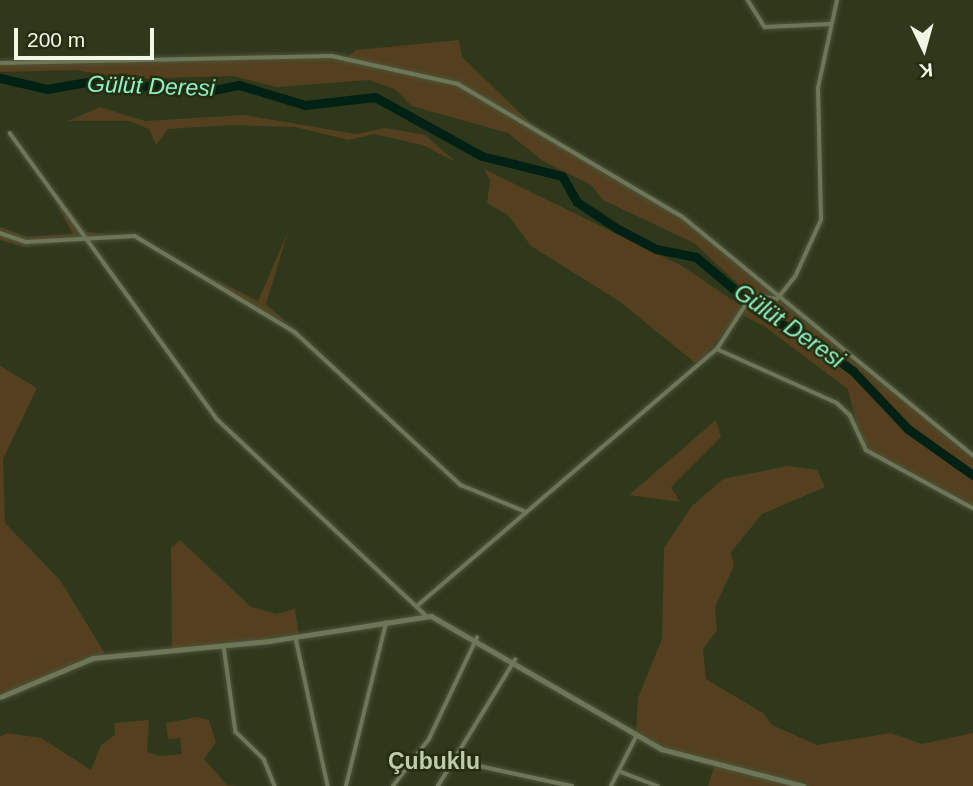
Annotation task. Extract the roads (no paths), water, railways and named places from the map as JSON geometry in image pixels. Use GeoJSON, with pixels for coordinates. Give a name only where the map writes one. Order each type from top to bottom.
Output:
{"type":"FeatureCollection","features":[{"type":"Feature","properties":{"kind":"street"},"geometry":{"type":"LineString","coordinates":[[748,0],[765,27],[830,24]]}},
{"type":"Feature","properties":{"kind":"street"},"geometry":{"type":"LineString","coordinates":[[779,297],[821,220],[815,135],[830,24],[837,0]]}},
{"type":"Feature","properties":{"kind":"street"},"geometry":{"type":"LineString","coordinates":[[0,63],[332,57],[458,85],[683,217],[973,455]]}},
{"type":"Feature","properties":{"kind":"street"},"geometry":{"type":"LineString","coordinates":[[9,133],[217,419],[427,616],[477,638],[636,737],[694,761],[803,786]]}},
{"type":"Feature","properties":{"kind":"street"},"geometry":{"type":"LineString","coordinates":[[0,233],[26,242],[135,236],[268,313],[396,419],[461,485],[524,511]]}},
{"type":"Feature","properties":{"kind":"street"},"geometry":{"type":"LineString","coordinates":[[417,606],[524,511],[635,425],[718,349],[742,306],[752,295],[779,297]]}},
{"type":"Feature","properties":{"kind":"street"},"geometry":{"type":"LineString","coordinates":[[718,349],[837,403],[850,415],[866,450],[973,508]]}},
{"type":"Feature","properties":{"kind":"street"},"geometry":{"type":"LineString","coordinates":[[0,697],[82,660],[296,638],[427,616]]}},
{"type":"Feature","properties":{"kind":"street"},"geometry":{"type":"LineString","coordinates":[[346,786],[386,623]]}},
{"type":"Feature","properties":{"kind":"street"},"geometry":{"type":"LineString","coordinates":[[296,638],[328,786]]}},
{"type":"Feature","properties":{"kind":"street"},"geometry":{"type":"LineString","coordinates":[[393,786],[429,739],[477,638]]}},
{"type":"Feature","properties":{"kind":"street"},"geometry":{"type":"LineString","coordinates":[[224,646],[236,732],[264,759],[275,786]]}},
{"type":"Feature","properties":{"kind":"street"},"geometry":{"type":"LineString","coordinates":[[438,786],[456,761],[515,660]]}},
{"type":"Feature","properties":{"kind":"street"},"geometry":{"type":"LineString","coordinates":[[611,786],[621,772],[636,737]]}},
{"type":"Feature","properties":{"kind":"street"},"geometry":{"type":"LineString","coordinates":[[456,761],[572,786]]}},
{"type":"Feature","properties":{"kind":"street"},"geometry":{"type":"LineString","coordinates":[[621,772],[658,786]]}},
{"type":"Feature","properties":{"kind":"waterway","name":"Gülüt Deresi"},"geometry":{"type":"LineString","coordinates":[[0,78],[47,89],[93,81],[127,89],[159,84],[208,91],[239,85],[305,105],[375,97],[482,156],[562,176],[577,202],[618,229],[656,249],[696,257],[768,318],[804,334],[853,371],[908,429],[973,475]]}},
{"type":"Feature","properties":{"kind":"district","name":"Çubuklu"},"geometry":{"type":"Point","coordinates":[434,761]}}]}
